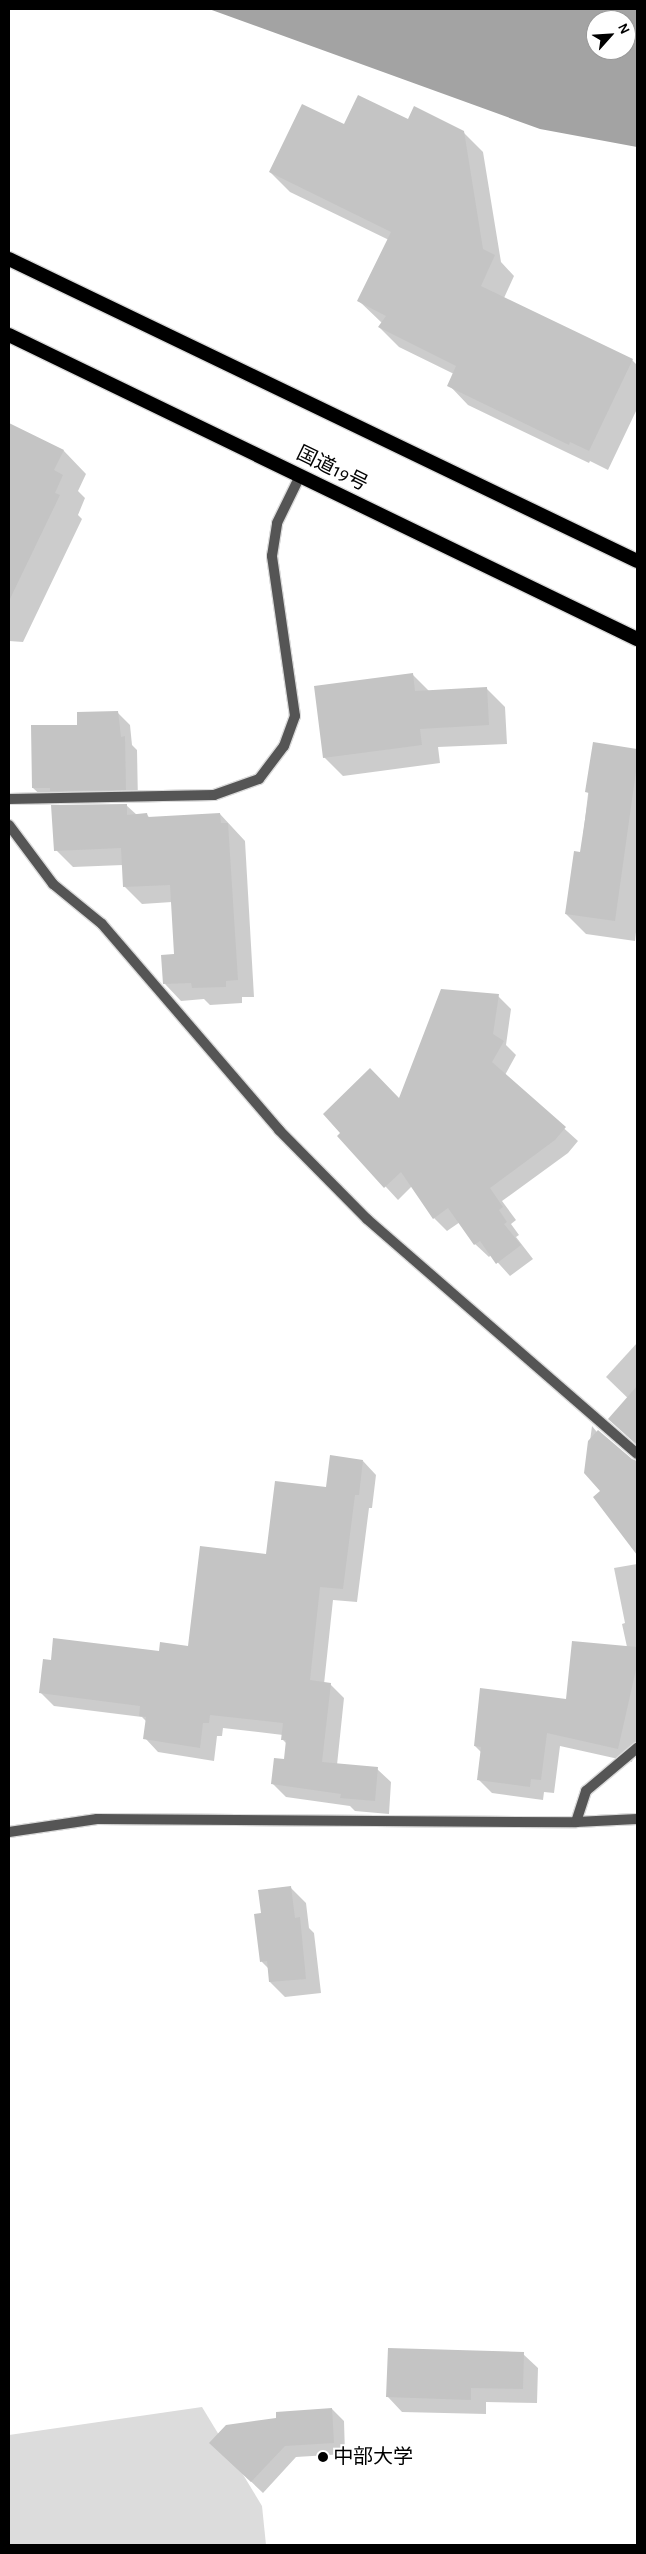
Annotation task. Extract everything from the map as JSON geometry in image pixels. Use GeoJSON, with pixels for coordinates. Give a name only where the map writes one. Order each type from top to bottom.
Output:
{"type":"FeatureCollection","features":[{"type":"Feature","properties":{"kind":"highway"},"geometry":{"type":"LineString","coordinates":[[9,259],[637,561]]}},
{"type":"Feature","properties":{"kind":"highway","name":"国道19号"},"geometry":{"type":"LineString","coordinates":[[9,335],[637,639]]}},
{"type":"Feature","properties":{"kind":"street"},"geometry":{"type":"LineString","coordinates":[[9,799],[214,795],[259,779],[284,746],[295,716],[272,556],[276,523],[300,476]]}},
{"type":"Feature","properties":{"kind":"street"},"geometry":{"type":"LineString","coordinates":[[9,825],[53,884],[102,924],[279,1130],[367,1219],[637,1454]]}},
{"type":"Feature","properties":{"kind":"street"},"geometry":{"type":"LineString","coordinates":[[576,1822],[586,1791],[637,1748]]}},
{"type":"Feature","properties":{"kind":"street"},"geometry":{"type":"LineString","coordinates":[[9,1832],[97,1819],[576,1822],[637,1819]]}},
{"type":"Feature","properties":{"kind":"shaded area"},"geometry":{"type":"Polygon","coordinates":[[[209,9],[637,9],[637,147],[540,129],[209,9]]]}},
{"type":"Feature","properties":{"kind":"shaded area"},"geometry":{"type":"Polygon","coordinates":[[[202,2407],[262,2506],[266,2545],[9,2545],[9,2435],[202,2407]]]}},
{"type":"Feature","properties":{"kind":"building"},"geometry":{"type":"Polygon","coordinates":[[[358,95],[408,119],[414,106],[464,131],[483,249],[495,255],[481,286],[633,359],[589,451],[570,442],[569,445],[447,386],[456,366],[378,327],[386,316],[357,301],[391,232],[269,172],[302,104],[344,124],[358,95]]]}},
{"type":"Feature","properties":{"kind":"building"},"geometry":{"type":"Polygon","coordinates":[[[9,423],[64,450],[54,470],[63,475],[55,493],[60,495],[9,601],[9,423]]]}},
{"type":"Feature","properties":{"kind":"building"},"geometry":{"type":"Polygon","coordinates":[[[413,673],[415,691],[487,687],[489,725],[420,729],[422,745],[323,758],[314,686],[413,673]]]}},
{"type":"Feature","properties":{"kind":"building"},"geometry":{"type":"Polygon","coordinates":[[[118,711],[121,737],[125,736],[126,790],[50,791],[50,788],[32,788],[31,725],[77,725],[77,712],[118,711]]]}},
{"type":"Feature","properties":{"kind":"building"},"geometry":{"type":"Polygon","coordinates":[[[593,742],[637,749],[637,764],[615,921],[565,914],[574,851],[580,852],[589,793],[585,792],[593,742]]]}},
{"type":"Feature","properties":{"kind":"building"},"geometry":{"type":"Polygon","coordinates":[[[127,804],[127,815],[147,813],[148,817],[220,813],[221,823],[228,823],[238,980],[226,981],[226,987],[192,988],[191,983],[163,984],[161,955],[174,954],[170,885],[123,887],[121,848],[54,851],[51,805],[127,804]]]}},
{"type":"Feature","properties":{"kind":"building"},"geometry":{"type":"Polygon","coordinates":[[[441,989],[499,994],[493,1034],[504,1041],[492,1062],[566,1127],[555,1140],[490,1188],[503,1207],[499,1210],[507,1222],[504,1224],[521,1245],[496,1264],[480,1241],[474,1245],[448,1208],[433,1219],[401,1172],[384,1188],[337,1136],[340,1133],[323,1114],[370,1068],[399,1098],[441,989]]]}},
{"type":"Feature","properties":{"kind":"building"},"geometry":{"type":"Polygon","coordinates":[[[637,1386],[637,1445],[608,1419],[637,1386]]]}},
{"type":"Feature","properties":{"kind":"building"},"geometry":{"type":"Polygon","coordinates":[[[598,1430],[632,1459],[637,1461],[637,1555],[593,1497],[600,1491],[584,1473],[588,1441],[598,1430]]]}},
{"type":"Feature","properties":{"kind":"building"},"geometry":{"type":"Polygon","coordinates":[[[330,1455],[363,1460],[359,1495],[355,1495],[343,1589],[320,1587],[310,1680],[331,1683],[322,1762],[378,1767],[375,1801],[340,1798],[341,1794],[271,1784],[274,1758],[284,1759],[286,1740],[281,1740],[283,1723],[210,1715],[209,1723],[203,1723],[200,1748],[143,1739],[146,1717],[139,1716],[140,1706],[39,1693],[43,1659],[51,1660],[53,1638],[159,1651],[160,1642],[188,1646],[200,1546],[266,1554],[275,1481],[326,1487],[330,1455]]]}},
{"type":"Feature","properties":{"kind":"building"},"geometry":{"type":"Polygon","coordinates":[[[572,1641],[637,1647],[637,1665],[618,1749],[547,1733],[541,1780],[531,1779],[530,1787],[477,1780],[481,1747],[474,1746],[480,1688],[566,1699],[572,1641]]]}},
{"type":"Feature","properties":{"kind":"building"},"geometry":{"type":"Polygon","coordinates":[[[291,1886],[295,1918],[300,1917],[306,1979],[269,1982],[267,1961],[260,1962],[254,1914],[261,1913],[258,1890],[291,1886]]]}},
{"type":"Feature","properties":{"kind":"building"},"geometry":{"type":"Polygon","coordinates":[[[388,2348],[524,2352],[523,2389],[471,2388],[471,2400],[386,2397],[388,2348]]]}},
{"type":"Feature","properties":{"kind":"building"},"geometry":{"type":"Polygon","coordinates":[[[332,2408],[334,2443],[285,2446],[251,2482],[209,2443],[226,2425],[276,2418],[276,2412],[332,2408]]]}},
{"type":"Feature","properties":{"kind":"place","name":"中部大学"},"geometry":{"type":"Point","coordinates":[323,2457]}}]}
